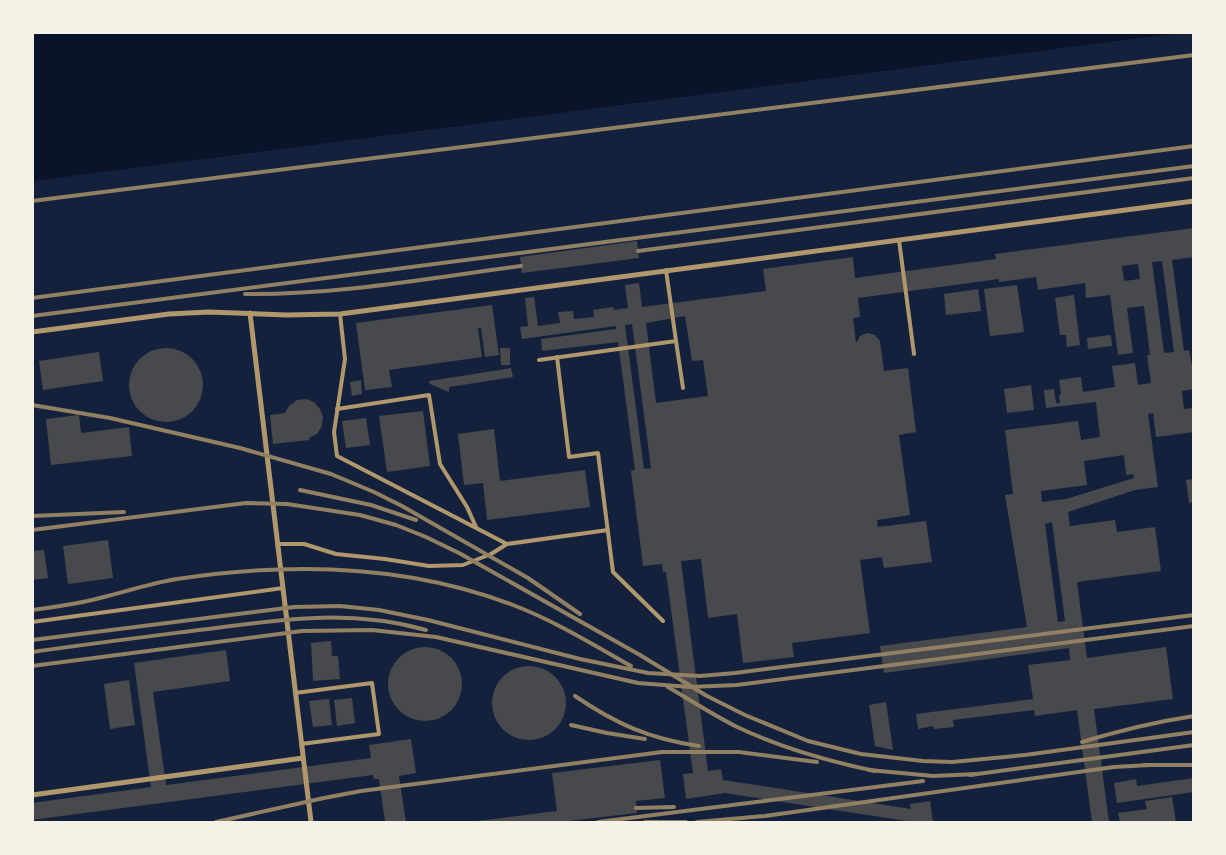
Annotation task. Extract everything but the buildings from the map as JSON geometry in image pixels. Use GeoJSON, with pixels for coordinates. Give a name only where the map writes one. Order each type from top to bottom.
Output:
{"type":"FeatureCollection","features":[{"type":"Feature","properties":{"kind":"street"},"geometry":{"type":"LineString","coordinates":[[32,332],[169,314],[209,312],[313,316],[340,314],[1194,201]]}},
{"type":"Feature","properties":{"kind":"street"},"geometry":{"type":"LineString","coordinates":[[250,313],[311,822]]}},
{"type":"Feature","properties":{"kind":"street"},"geometry":{"type":"LineString","coordinates":[[32,795],[303,758]]}},
{"type":"Feature","properties":{"kind":"lane"},"geometry":{"type":"LineString","coordinates":[[899,240],[914,354]]}},
{"type":"Feature","properties":{"kind":"lane"},"geometry":{"type":"LineString","coordinates":[[666,270],[683,388]]}},
{"type":"Feature","properties":{"kind":"lane"},"geometry":{"type":"LineString","coordinates":[[340,314],[346,359],[334,432],[337,456],[506,544]]}},
{"type":"Feature","properties":{"kind":"lane"},"geometry":{"type":"LineString","coordinates":[[539,360],[676,341]]}},
{"type":"Feature","properties":{"kind":"lane"},"geometry":{"type":"LineString","coordinates":[[557,358],[569,457],[598,453],[613,572],[663,621]]}},
{"type":"Feature","properties":{"kind":"lane"},"geometry":{"type":"LineString","coordinates":[[337,409],[429,395],[440,464],[467,507],[477,528]]}},
{"type":"Feature","properties":{"kind":"lane"},"geometry":{"type":"LineString","coordinates":[[278,544],[304,544],[336,554],[429,566],[463,565],[490,554],[506,544],[608,530]]}},
{"type":"Feature","properties":{"kind":"lane"},"geometry":{"type":"LineString","coordinates":[[32,622],[283,588]]}},
{"type":"Feature","properties":{"kind":"lane"},"geometry":{"type":"LineString","coordinates":[[295,693],[372,683],[378,734],[302,744]]}},
{"type":"Feature","properties":{"kind":"water"},"geometry":{"type":"Polygon","coordinates":[[[33,32],[1179,32],[1179,33],[33,181],[33,32]]]}},
{"type":"Feature","properties":{"kind":"railway"},"geometry":{"type":"LineString","coordinates":[[32,201],[1194,55]]}},
{"type":"Feature","properties":{"kind":"railway"},"geometry":{"type":"LineString","coordinates":[[32,298],[1194,146]]}},
{"type":"Feature","properties":{"kind":"railway"},"geometry":{"type":"LineString","coordinates":[[32,316],[1194,166]]}},
{"type":"Feature","properties":{"kind":"railway"},"geometry":{"type":"LineString","coordinates":[[638,251],[1194,178]]}},
{"type":"Feature","properties":{"kind":"railway"},"geometry":{"type":"LineString","coordinates":[[245,294],[280,294],[349,289],[521,266]]}},
{"type":"Feature","properties":{"kind":"railway"},"geometry":{"type":"LineString","coordinates":[[32,405],[110,418],[240,448],[331,474],[402,506],[528,578],[580,614]]}},
{"type":"Feature","properties":{"kind":"railway"},"geometry":{"type":"LineString","coordinates":[[300,490],[371,505],[416,520]]}},
{"type":"Feature","properties":{"kind":"railway"},"geometry":{"type":"LineString","coordinates":[[32,530],[246,503],[287,504],[360,515],[396,525],[459,553],[640,655],[707,696],[745,715],[808,741],[861,754],[923,761],[952,762],[1025,755],[1194,732]]}},
{"type":"Feature","properties":{"kind":"railway"},"geometry":{"type":"LineString","coordinates":[[32,516],[124,512]]}},
{"type":"Feature","properties":{"kind":"railway"},"geometry":{"type":"LineString","coordinates":[[32,610],[83,602],[167,581],[219,574],[262,570],[347,570],[431,581],[472,591],[529,611],[588,641],[631,666]]}},
{"type":"Feature","properties":{"kind":"railway"},"geometry":{"type":"LineString","coordinates":[[32,640],[294,607],[340,606],[379,610],[428,620],[580,659],[648,673],[700,676],[1194,615]]}},
{"type":"Feature","properties":{"kind":"railway"},"geometry":{"type":"LineString","coordinates":[[32,652],[257,623],[312,618],[368,619],[426,630]]}},
{"type":"Feature","properties":{"kind":"railway"},"geometry":{"type":"LineString","coordinates":[[32,666],[302,631],[372,630],[436,637],[638,683],[690,687],[737,685],[1194,626]]}},
{"type":"Feature","properties":{"kind":"railway"},"geometry":{"type":"LineString","coordinates":[[668,687],[735,726],[786,747],[839,763],[875,771]]}},
{"type":"Feature","properties":{"kind":"railway"},"geometry":{"type":"LineString","coordinates":[[575,696],[605,715],[634,729],[665,739],[699,746]]}},
{"type":"Feature","properties":{"kind":"railway"},"geometry":{"type":"LineString","coordinates":[[1082,742],[1137,727],[1194,716]]}},
{"type":"Feature","properties":{"kind":"railway"},"geometry":{"type":"LineString","coordinates":[[571,725],[645,739]]}},
{"type":"Feature","properties":{"kind":"railway"},"geometry":{"type":"LineString","coordinates":[[970,775],[1194,745]]}},
{"type":"Feature","properties":{"kind":"railway"},"geometry":{"type":"LineString","coordinates":[[216,822],[361,791],[662,752],[739,752],[817,762]]}},
{"type":"Feature","properties":{"kind":"railway"},"geometry":{"type":"LineString","coordinates":[[1144,765],[1194,765]]}},
{"type":"Feature","properties":{"kind":"railway"},"geometry":{"type":"LineString","coordinates":[[697,822],[765,816],[1114,767],[1150,765]]}},
{"type":"Feature","properties":{"kind":"railway"},"geometry":{"type":"LineString","coordinates":[[869,770],[933,776],[977,774]]}},
{"type":"Feature","properties":{"kind":"railway"},"geometry":{"type":"LineString","coordinates":[[598,822],[923,781]]}},
{"type":"Feature","properties":{"kind":"railway"},"geometry":{"type":"LineString","coordinates":[[636,808],[674,807]]}},
{"type":"Feature","properties":{"kind":"railway"},"geometry":{"type":"LineString","coordinates":[[645,822],[686,822]]}}]}
